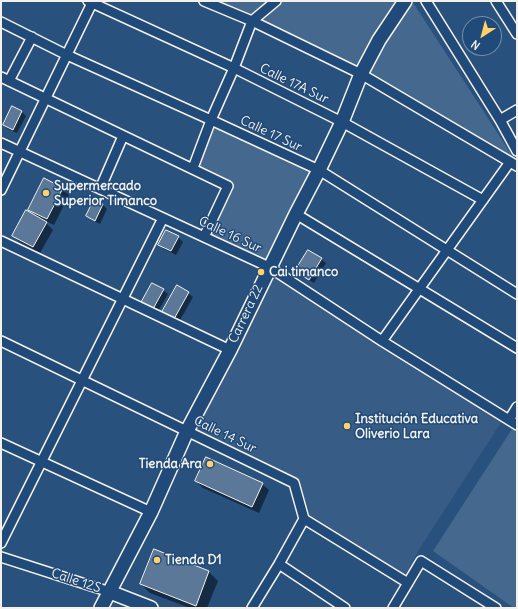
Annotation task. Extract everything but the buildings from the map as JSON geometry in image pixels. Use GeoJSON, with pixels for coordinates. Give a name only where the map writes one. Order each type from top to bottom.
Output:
{"type":"FeatureCollection","features":[{"type":"Feature","properties":{"kind":"street"},"geometry":{"type":"LineString","coordinates":[[204,1],[252,21],[361,74],[514,164],[483,200],[382,341]]}},
{"type":"Feature","properties":{"kind":"street"},"geometry":{"type":"LineString","coordinates":[[193,168],[252,21],[276,1]]}},
{"type":"Feature","properties":{"kind":"street","name":"Carrera 22"},"geometry":{"type":"LineString","coordinates":[[101,608],[151,512],[187,431],[230,350],[269,267],[319,170],[342,122],[361,74],[379,40],[405,1]]}},
{"type":"Feature","properties":{"kind":"street"},"geometry":{"type":"LineString","coordinates":[[426,1],[500,120],[517,151]]}},
{"type":"Feature","properties":{"kind":"street"},"geometry":{"type":"LineString","coordinates":[[496,1],[517,34]]}},
{"type":"Feature","properties":{"kind":"street"},"geometry":{"type":"LineString","coordinates":[[1,190],[91,2]]}},
{"type":"Feature","properties":{"kind":"street","name":"Calle 17A Sur"},"geometry":{"type":"LineString","coordinates":[[91,2],[234,68],[342,122],[483,200]]}},
{"type":"Feature","properties":{"kind":"street","name":"Calle 17 Sur"},"geometry":{"type":"LineString","coordinates":[[1,22],[66,55],[319,170],[517,294]]}},
{"type":"Feature","properties":{"kind":"street"},"geometry":{"type":"LineString","coordinates":[[32,37],[5,79],[228,186],[204,237]]}},
{"type":"Feature","properties":{"kind":"street"},"geometry":{"type":"LineString","coordinates":[[500,120],[517,110]]}},
{"type":"Feature","properties":{"kind":"street"},"geometry":{"type":"LineString","coordinates":[[100,189],[123,136]]}},
{"type":"Feature","properties":{"kind":"street","name":"Calle 16 Sur"},"geometry":{"type":"LineString","coordinates":[[1,143],[269,267],[382,341],[513,422]]}},
{"type":"Feature","properties":{"kind":"street"},"geometry":{"type":"LineString","coordinates":[[296,214],[517,348]]}},
{"type":"Feature","properties":{"kind":"street"},"geometry":{"type":"LineString","coordinates":[[1,543],[163,218]]}},
{"type":"Feature","properties":{"kind":"street"},"geometry":{"type":"LineString","coordinates":[[1,241],[230,350]]}},
{"type":"Feature","properties":{"kind":"street","name":"Calle 14 Sur"},"geometry":{"type":"LineString","coordinates":[[1,341],[294,483],[304,519]]}},
{"type":"Feature","properties":{"kind":"street"},"geometry":{"type":"LineString","coordinates":[[513,422],[517,407]]}},
{"type":"Feature","properties":{"kind":"street"},"geometry":{"type":"LineString","coordinates":[[1,443],[151,512]]}},
{"type":"Feature","properties":{"kind":"street"},"geometry":{"type":"LineString","coordinates":[[252,608],[304,519],[408,583]]}},
{"type":"Feature","properties":{"kind":"street","name":"Calle 12S"},"geometry":{"type":"LineString","coordinates":[[1,557],[110,592],[151,608]]}},
{"type":"Feature","properties":{"kind":"street"},"geometry":{"type":"LineString","coordinates":[[393,608],[421,561],[496,608]]}},
{"type":"Feature","properties":{"kind":"street"},"geometry":{"type":"LineString","coordinates":[[279,564],[345,608]]}},
{"type":"Feature","properties":{"kind":"shaded area"},"geometry":{"type":"Polygon","coordinates":[[[209,1],[412,1],[517,163],[357,70],[209,1]]]}},
{"type":"Feature","properties":{"kind":"shaded area"},"geometry":{"type":"Polygon","coordinates":[[[213,124],[316,172],[268,264],[206,235],[232,186],[198,167],[213,124]]]}},
{"type":"Feature","properties":{"kind":"shaded area","name":"Institución Educativa Oliverio Lara"},"geometry":{"type":"Polygon","coordinates":[[[272,275],[381,346],[502,421],[420,548],[405,576],[305,516],[295,481],[193,432],[272,275]]]}},
{"type":"Feature","properties":{"kind":"shaded area"},"geometry":{"type":"Polygon","coordinates":[[[512,429],[517,432],[517,608],[514,608],[433,551],[512,429]]]}},
{"type":"Feature","properties":{"kind":"place","name":"Supermercado Superior Timanco"},"geometry":{"type":"Point","coordinates":[46,193]}},
{"type":"Feature","properties":{"kind":"place","name":"Cai timanco"},"geometry":{"type":"Point","coordinates":[261,272]}},
{"type":"Feature","properties":{"kind":"place","name":"Institución Educativa Oliverio Lara"},"geometry":{"type":"Point","coordinates":[347,426]}},
{"type":"Feature","properties":{"kind":"place","name":"Tienda Ara"},"geometry":{"type":"Point","coordinates":[210,464]}},
{"type":"Feature","properties":{"kind":"place","name":"Tienda D1"},"geometry":{"type":"Point","coordinates":[157,560]}}]}
